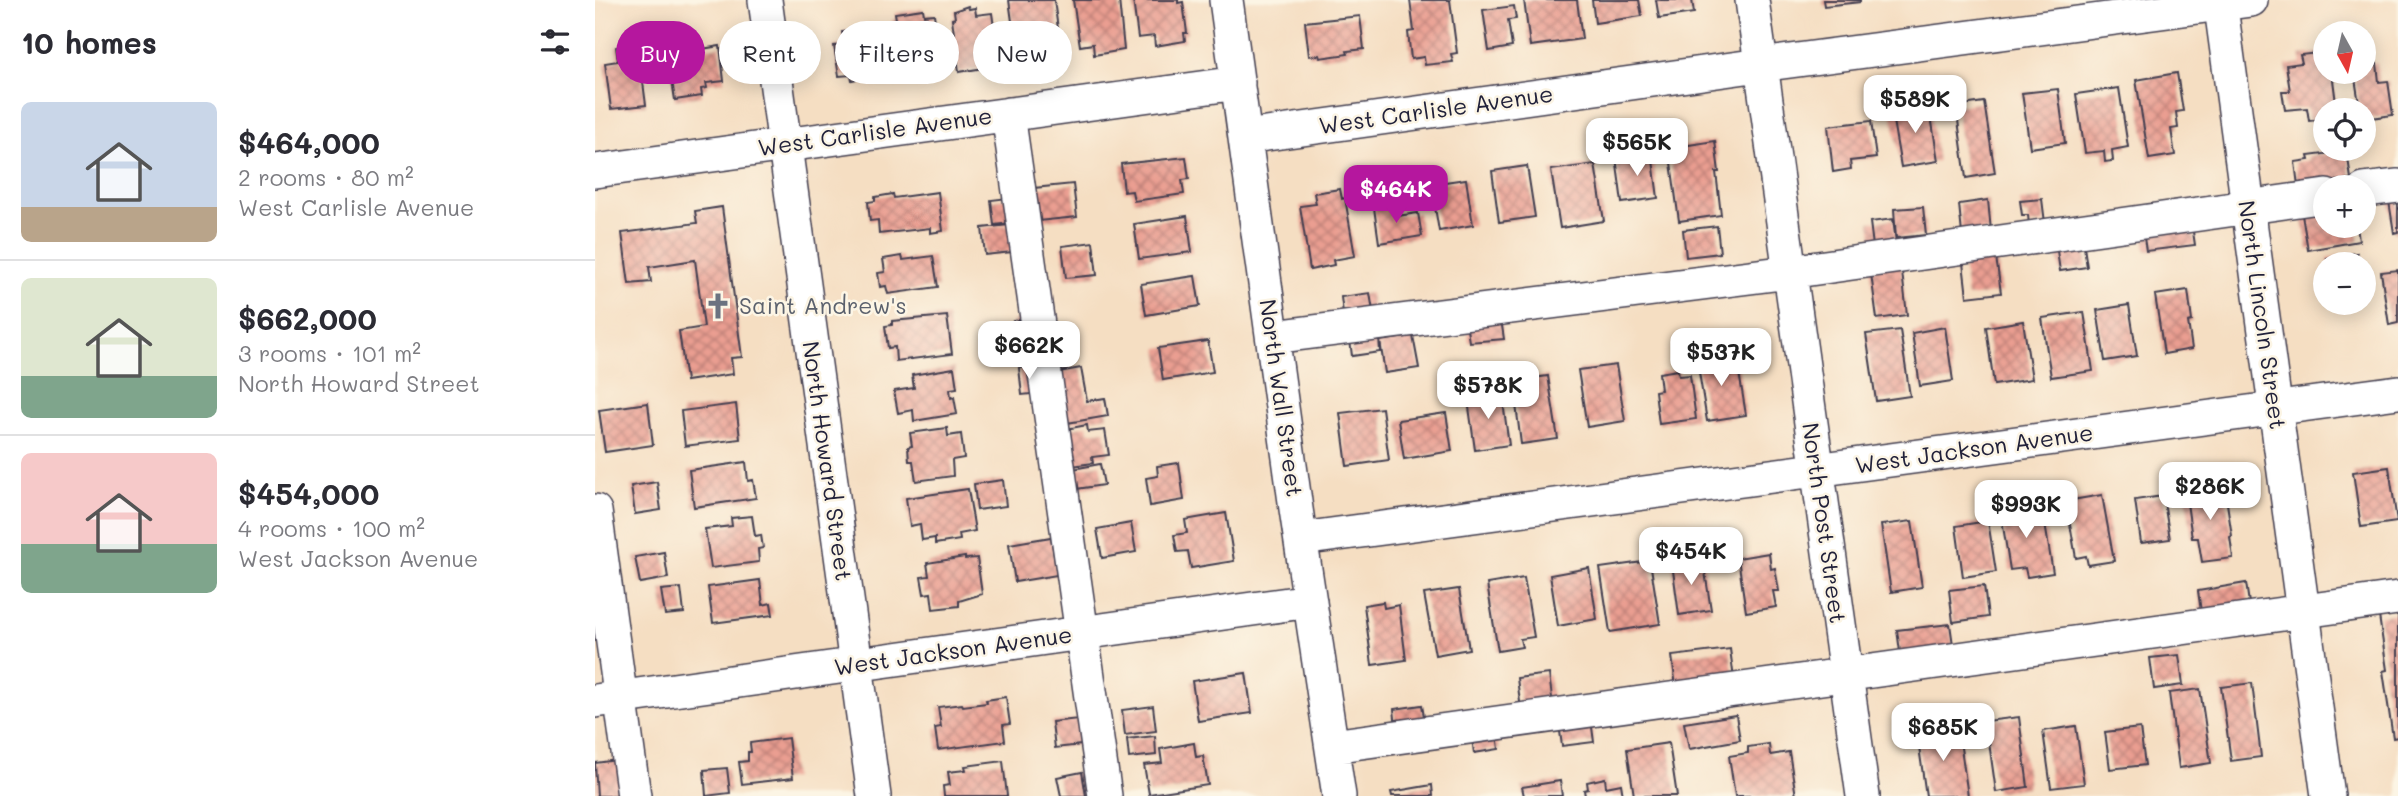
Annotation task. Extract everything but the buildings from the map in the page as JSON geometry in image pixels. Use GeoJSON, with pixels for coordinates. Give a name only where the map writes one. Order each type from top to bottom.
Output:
{"type":"FeatureCollection","features":[{"type":"Feature","properties":{"kind":"street","name":"North Howard Street"},"geometry":{"type":"LineString","coordinates":[[765,0],[874,796]]}},
{"type":"Feature","properties":{"kind":"street","name":"North Wall Street"},"geometry":{"type":"LineString","coordinates":[[1226,0],[1339,796]]}},
{"type":"Feature","properties":{"kind":"street","name":"North Post Street"},"geometry":{"type":"LineString","coordinates":[[1752,0],[1863,796]]}},
{"type":"Feature","properties":{"kind":"street","name":"West Carlisle Avenue"},"geometry":{"type":"LineString","coordinates":[[1245,137],[2230,1]]}},
{"type":"Feature","properties":{"kind":"street","name":"North Lincoln Street"},"geometry":{"type":"LineString","coordinates":[[2230,1],[2247,206],[2328,796]]}},
{"type":"Feature","properties":{"kind":"street","name":"West Carlisle Avenue"},"geometry":{"type":"LineString","coordinates":[[595,172],[1238,83]]}},
{"type":"Feature","properties":{"kind":"street"},"geometry":{"type":"LineString","coordinates":[[1008,114],[1105,796]]}},
{"type":"Feature","properties":{"kind":"street"},"geometry":{"type":"LineString","coordinates":[[2376,189],[2398,186]]}},
{"type":"Feature","properties":{"kind":"street"},"geometry":{"type":"LineString","coordinates":[[1273,337],[1789,272],[2313,198]]}},
{"type":"Feature","properties":{"kind":"street","name":"West Jackson Avenue"},"geometry":{"type":"LineString","coordinates":[[1301,540],[2398,392]]}},
{"type":"Feature","properties":{"kind":"street"},"geometry":{"type":"LineString","coordinates":[[595,511],[608,699],[634,796]]}},
{"type":"Feature","properties":{"kind":"street"},"geometry":{"type":"LineString","coordinates":[[1332,746],[2398,598]]}},
{"type":"Feature","properties":{"kind":"street","name":"West Jackson Avenue"},"geometry":{"type":"LineString","coordinates":[[608,699],[1310,601]]}},
{"type":"Feature","properties":{"kind":"place","name":"Saint Andrew's"},"geometry":{"type":"Point","coordinates":[718,306]}}]}
